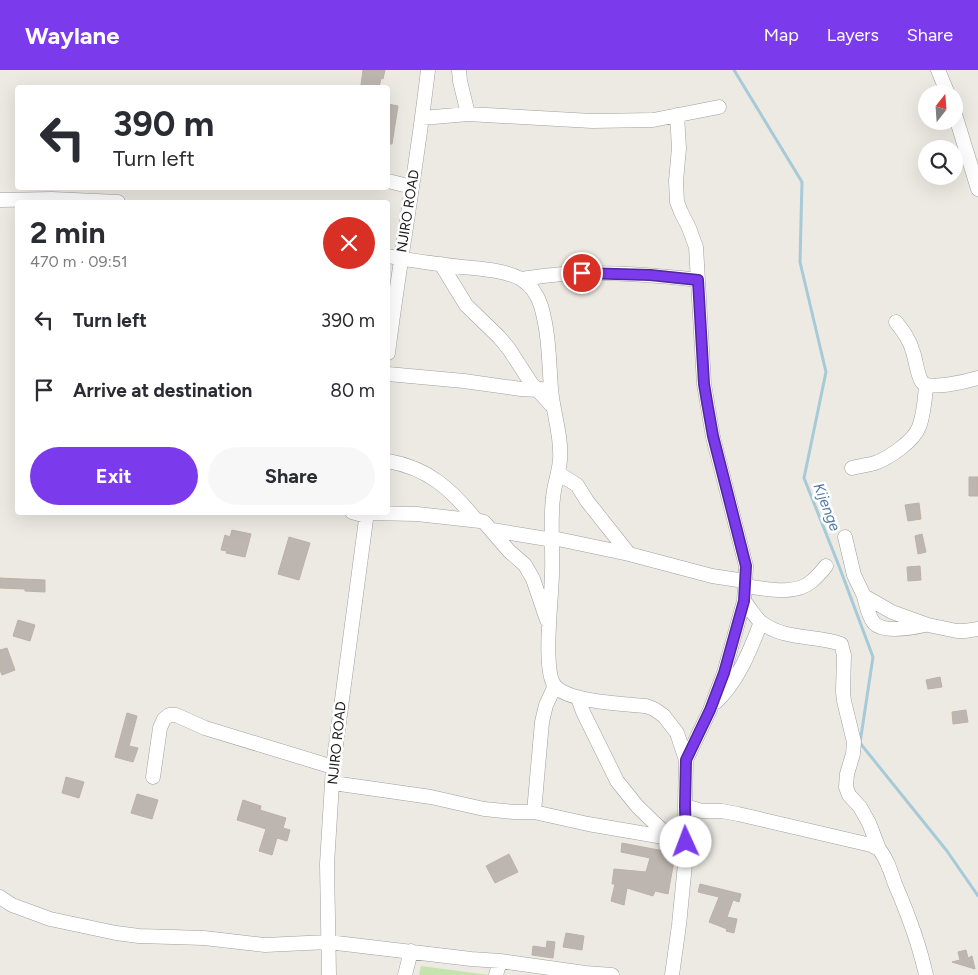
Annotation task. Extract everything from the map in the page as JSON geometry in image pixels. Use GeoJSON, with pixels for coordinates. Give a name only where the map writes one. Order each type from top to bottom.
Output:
{"type":"FeatureCollection","features":[{"type":"Feature","properties":{"kind":"street","name":"NJIRO ROAD"},"geometry":{"type":"LineString","coordinates":[[390,321],[394,257],[412,187],[428,70]]}},
{"type":"Feature","properties":{"kind":"street"},"geometry":{"type":"LineString","coordinates":[[459,70],[468,114]]}},
{"type":"Feature","properties":{"kind":"street"},"geometry":{"type":"LineString","coordinates":[[938,70],[944,85]]}},
{"type":"Feature","properties":{"kind":"street"},"geometry":{"type":"LineString","coordinates":[[422,118],[468,114],[601,121],[653,120],[719,108]]}},
{"type":"Feature","properties":{"kind":"street"},"geometry":{"type":"LineString","coordinates":[[677,115],[677,202],[696,247],[704,384],[713,436],[746,566],[744,601],[724,673],[712,706],[686,760]]}},
{"type":"Feature","properties":{"kind":"street"},"geometry":{"type":"LineString","coordinates":[[960,130],[978,189]]}},
{"type":"Feature","properties":{"kind":"street"},"geometry":{"type":"LineString","coordinates":[[390,182],[412,187]]}},
{"type":"Feature","properties":{"kind":"street"},"geometry":{"type":"LineString","coordinates":[[2,198],[85,200]]}},
{"type":"Feature","properties":{"kind":"street"},"geometry":{"type":"LineString","coordinates":[[394,257],[490,270],[521,279],[582,273],[650,275],[698,280]]}},
{"type":"Feature","properties":{"kind":"street"},"geometry":{"type":"LineString","coordinates":[[441,264],[466,305],[499,337],[537,390],[554,408]]}},
{"type":"Feature","properties":{"kind":"street"},"geometry":{"type":"LineString","coordinates":[[521,279],[534,292],[541,306],[547,335],[554,408],[560,440],[560,459],[553,496],[552,520],[548,649],[551,678],[555,686],[578,698],[646,706],[654,709],[664,716],[677,733],[686,760],[686,854],[672,975]]}},
{"type":"Feature","properties":{"kind":"street"},"geometry":{"type":"LineString","coordinates":[[896,322],[906,336],[913,351],[922,382],[926,385],[955,384],[978,378]]}},
{"type":"Feature","properties":{"kind":"street"},"geometry":{"type":"LineString","coordinates":[[390,374],[537,390],[551,382]]}},
{"type":"Feature","properties":{"kind":"street"},"geometry":{"type":"LineString","coordinates":[[852,468],[885,459],[912,439],[919,428],[926,385]]}},
{"type":"Feature","properties":{"kind":"street"},"geometry":{"type":"LineString","coordinates":[[390,461],[403,464],[434,478],[446,487],[476,520]]}},
{"type":"Feature","properties":{"kind":"street"},"geometry":{"type":"LineString","coordinates":[[558,473],[576,485],[629,554]]}},
{"type":"Feature","properties":{"kind":"street"},"geometry":{"type":"LineString","coordinates":[[390,514],[417,514],[484,522],[509,551],[525,565],[533,579],[549,627]]}},
{"type":"Feature","properties":{"kind":"street","name":"NJIRO ROAD"},"geometry":{"type":"LineString","coordinates":[[329,975],[327,864],[333,768],[366,515]]}},
{"type":"Feature","properties":{"kind":"street"},"geometry":{"type":"LineString","coordinates":[[492,530],[629,554],[770,590],[802,588],[812,582],[826,566]]}},
{"type":"Feature","properties":{"kind":"street"},"geometry":{"type":"LineString","coordinates":[[844,537],[854,575],[864,596],[872,621],[878,627],[883,628],[928,625]]}},
{"type":"Feature","properties":{"kind":"street"},"geometry":{"type":"LineString","coordinates":[[864,596],[892,612],[928,625],[956,631],[978,629]]}},
{"type":"Feature","properties":{"kind":"street"},"geometry":{"type":"LineString","coordinates":[[744,601],[761,622],[784,634],[833,641],[841,644],[844,655],[844,701],[854,742],[846,787],[869,823],[886,862],[913,926],[926,975]]}},
{"type":"Feature","properties":{"kind":"street"},"geometry":{"type":"LineString","coordinates":[[712,706],[726,692],[740,670],[761,622]]}},
{"type":"Feature","properties":{"kind":"street"},"geometry":{"type":"LineString","coordinates":[[534,812],[542,722],[546,705],[555,686]]}},
{"type":"Feature","properties":{"kind":"street"},"geometry":{"type":"LineString","coordinates":[[578,698],[582,712],[617,782],[637,806],[669,838],[677,843],[686,854]]}},
{"type":"Feature","properties":{"kind":"street"},"geometry":{"type":"LineString","coordinates":[[154,777],[160,728],[169,715],[176,715],[205,728],[333,768]]}},
{"type":"Feature","properties":{"kind":"street"},"geometry":{"type":"LineString","coordinates":[[332,783],[431,797],[484,809],[534,812],[588,824],[669,838],[686,829]]}},
{"type":"Feature","properties":{"kind":"street"},"geometry":{"type":"LineString","coordinates":[[685,806],[702,811],[722,811],[738,814],[870,845],[879,849]]}},
{"type":"Feature","properties":{"kind":"street"},"geometry":{"type":"LineString","coordinates":[[0,896],[6,904],[50,919],[139,936],[204,938],[265,945],[328,942],[612,975]]}},
{"type":"Feature","properties":{"kind":"street"},"geometry":{"type":"LineString","coordinates":[[405,975],[411,951]]}},
{"type":"Feature","properties":{"kind":"street"},"geometry":{"type":"LineString","coordinates":[[496,975],[500,961]]}},
{"type":"Feature","properties":{"kind":"green space"},"geometry":{"type":"Polygon","coordinates":[[[421,966],[489,975],[420,975],[421,966]]]}},
{"type":"Feature","properties":{"kind":"building"},"geometry":{"type":"Polygon","coordinates":[[[363,70],[385,70],[380,85],[361,85],[363,70]]]}},
{"type":"Feature","properties":{"kind":"building"},"geometry":{"type":"Polygon","coordinates":[[[390,104],[398,106],[392,144],[390,144],[390,104]]]}},
{"type":"Feature","properties":{"kind":"building"},"geometry":{"type":"Polygon","coordinates":[[[969,477],[978,477],[978,496],[969,496],[969,477]]]}},
{"type":"Feature","properties":{"kind":"building"},"geometry":{"type":"Polygon","coordinates":[[[919,503],[921,519],[908,521],[905,505],[919,503]]]}},
{"type":"Feature","properties":{"kind":"building"},"geometry":{"type":"Polygon","coordinates":[[[232,530],[251,534],[245,557],[221,550],[225,535],[230,537],[232,530]]]}},
{"type":"Feature","properties":{"kind":"building"},"geometry":{"type":"Polygon","coordinates":[[[922,534],[926,552],[918,554],[915,536],[922,534]]]}},
{"type":"Feature","properties":{"kind":"building"},"geometry":{"type":"Polygon","coordinates":[[[289,537],[310,543],[299,580],[278,574],[289,537]]]}},
{"type":"Feature","properties":{"kind":"building"},"geometry":{"type":"Polygon","coordinates":[[[920,566],[921,580],[908,581],[907,567],[920,566]]]}},
{"type":"Feature","properties":{"kind":"building"},"geometry":{"type":"Polygon","coordinates":[[[0,578],[45,580],[45,592],[0,588],[0,578]]]}},
{"type":"Feature","properties":{"kind":"building"},"geometry":{"type":"Polygon","coordinates":[[[18,620],[35,625],[30,641],[13,636],[18,620]]]}},
{"type":"Feature","properties":{"kind":"building"},"geometry":{"type":"Polygon","coordinates":[[[7,648],[15,670],[2,675],[0,670],[0,650],[7,648]]]}},
{"type":"Feature","properties":{"kind":"building"},"geometry":{"type":"Polygon","coordinates":[[[940,677],[942,687],[928,689],[926,680],[940,677]]]}},
{"type":"Feature","properties":{"kind":"building"},"geometry":{"type":"Polygon","coordinates":[[[966,710],[968,722],[953,724],[952,712],[966,710]]]}},
{"type":"Feature","properties":{"kind":"building"},"geometry":{"type":"Polygon","coordinates":[[[127,713],[137,716],[129,746],[138,748],[133,762],[115,757],[127,713]]]}},
{"type":"Feature","properties":{"kind":"building"},"geometry":{"type":"Polygon","coordinates":[[[66,777],[84,782],[79,798],[62,793],[66,777]]]}},
{"type":"Feature","properties":{"kind":"building"},"geometry":{"type":"Polygon","coordinates":[[[137,794],[158,800],[152,819],[131,813],[137,794]]]}},
{"type":"Feature","properties":{"kind":"building"},"geometry":{"type":"Polygon","coordinates":[[[243,800],[261,806],[260,810],[286,818],[283,828],[290,830],[287,841],[277,838],[272,855],[259,851],[266,829],[237,820],[243,800]]]}},
{"type":"Feature","properties":{"kind":"building"},"geometry":{"type":"Polygon","coordinates":[[[622,843],[674,853],[668,894],[655,891],[653,896],[627,888],[624,905],[611,901],[615,884],[612,884],[614,869],[646,872],[650,858],[621,852],[622,843]]]}},
{"type":"Feature","properties":{"kind":"building"},"geometry":{"type":"Polygon","coordinates":[[[509,854],[518,872],[495,883],[486,866],[509,854]]]}},
{"type":"Feature","properties":{"kind":"building"},"geometry":{"type":"Polygon","coordinates":[[[700,884],[741,894],[739,902],[733,900],[727,917],[737,919],[734,933],[709,922],[719,897],[698,892],[700,884]]]}},
{"type":"Feature","properties":{"kind":"building"},"geometry":{"type":"Polygon","coordinates":[[[566,933],[584,936],[582,950],[563,947],[566,933]]]}},
{"type":"Feature","properties":{"kind":"building"},"geometry":{"type":"Polygon","coordinates":[[[547,941],[555,942],[553,958],[532,955],[533,946],[546,948],[547,941]]]}},
{"type":"Feature","properties":{"kind":"building"},"geometry":{"type":"Polygon","coordinates":[[[966,950],[968,958],[972,956],[975,969],[952,962],[960,960],[958,952],[966,950]]]}},
{"type":"Feature","properties":{"kind":"waterway","name":"Kijenge"},"geometry":{"type":"LineString","coordinates":[[734,70],[802,182],[800,262],[826,372],[804,478],[873,657],[860,743],[947,851],[978,896]]}},
{"type":"Feature","properties":{"kind":"route"},"geometry":{"type":"LineString","coordinates":[[582,273],[650,275],[698,280],[704,384],[713,436],[746,566],[746,586],[744,601],[724,673],[710,710],[686,760],[686,842]]}}]}
